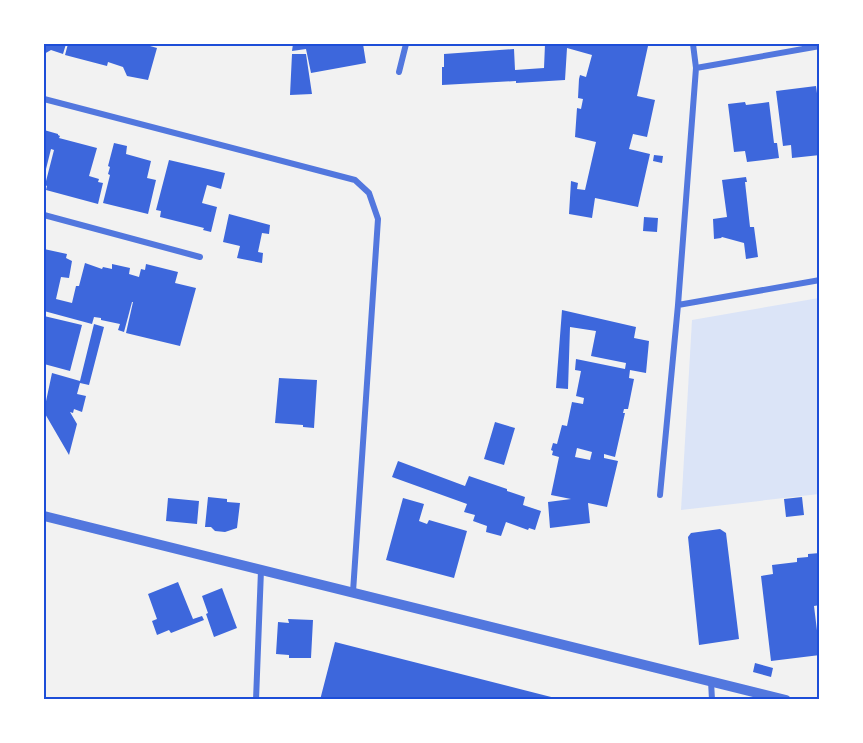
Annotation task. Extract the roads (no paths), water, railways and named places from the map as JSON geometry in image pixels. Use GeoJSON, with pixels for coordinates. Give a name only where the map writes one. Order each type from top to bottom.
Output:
{"type":"FeatureCollection","features":[{"type":"Feature","properties":{"kind":"street"},"geometry":{"type":"LineString","coordinates":[[399,72],[406,44]]}},
{"type":"Feature","properties":{"kind":"street"},"geometry":{"type":"LineString","coordinates":[[660,495],[678,304],[696,68],[693,44]]}},
{"type":"Feature","properties":{"kind":"street"},"geometry":{"type":"LineString","coordinates":[[696,68],[819,46]]}},
{"type":"Feature","properties":{"kind":"street"},"geometry":{"type":"LineString","coordinates":[[44,99],[354,180],[369,193],[378,219],[353,592]]}},
{"type":"Feature","properties":{"kind":"street"},"geometry":{"type":"LineString","coordinates":[[44,215],[200,257]]}},
{"type":"Feature","properties":{"kind":"street"},"geometry":{"type":"LineString","coordinates":[[678,304],[819,280]]}},
{"type":"Feature","properties":{"kind":"street"},"geometry":{"type":"LineString","coordinates":[[44,516],[786,699]]}},
{"type":"Feature","properties":{"kind":"street"},"geometry":{"type":"LineString","coordinates":[[256,699],[261,570]]}},
{"type":"Feature","properties":{"kind":"street"},"geometry":{"type":"LineString","coordinates":[[711,681],[712,699]]}}]}
